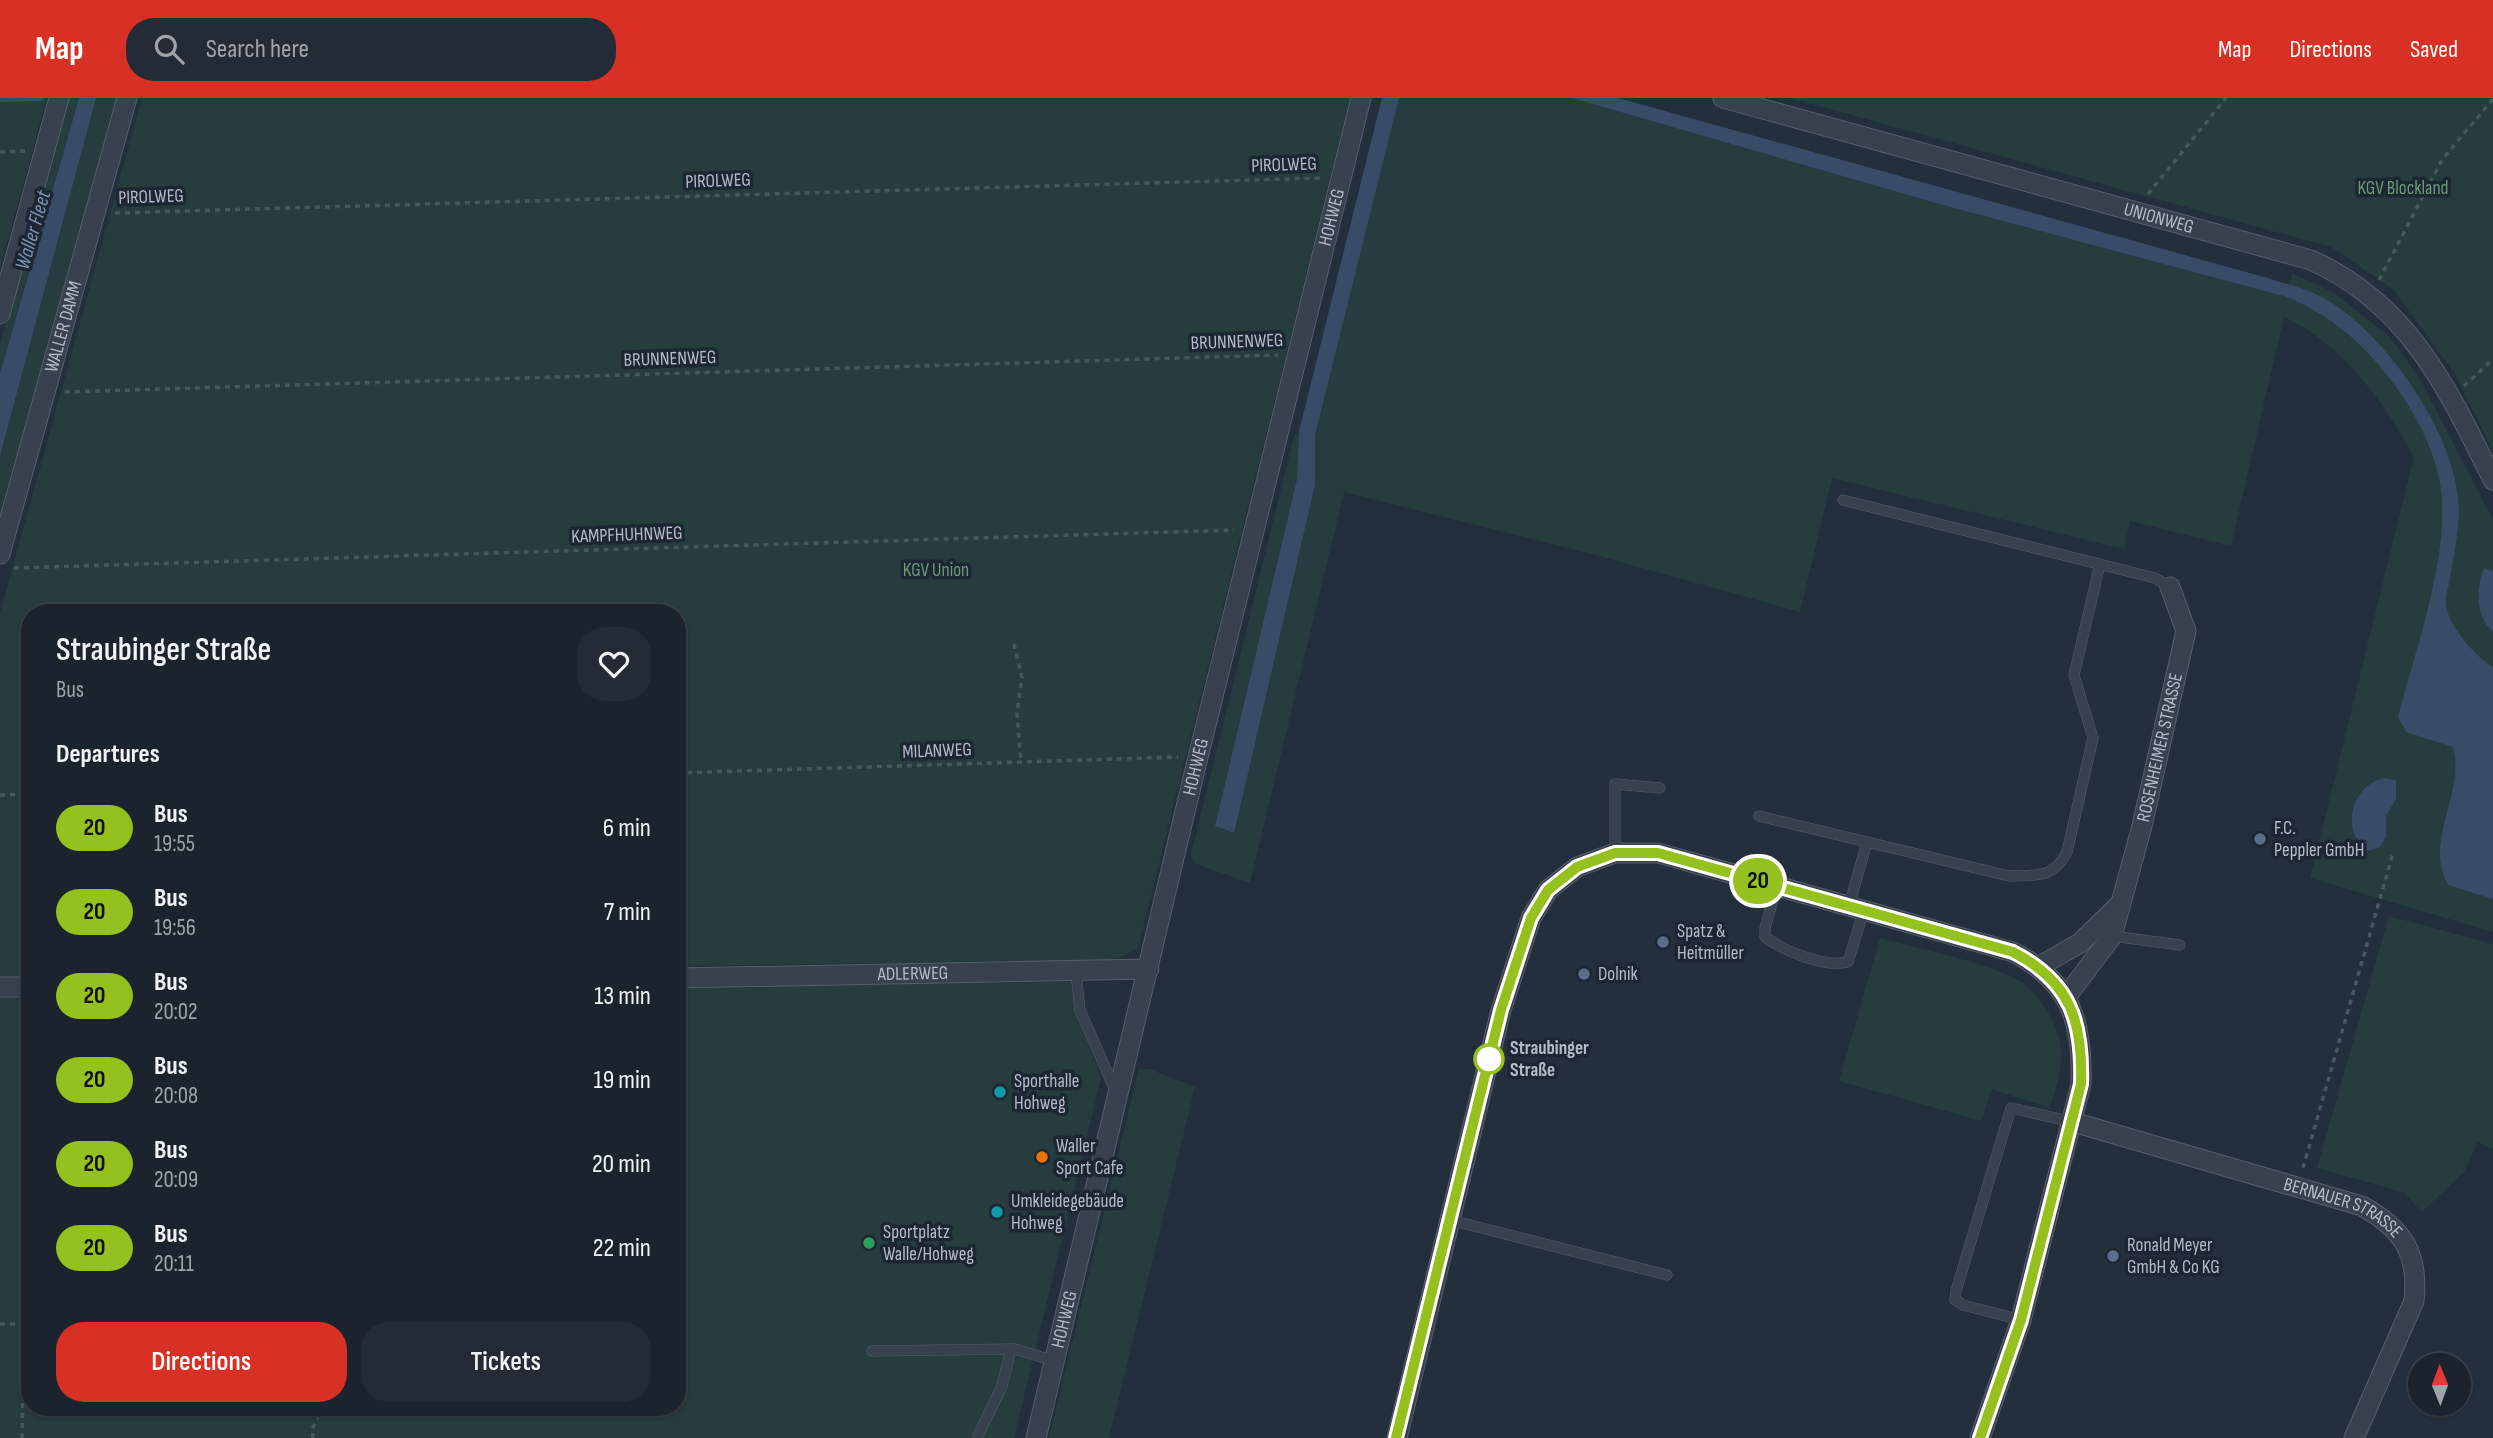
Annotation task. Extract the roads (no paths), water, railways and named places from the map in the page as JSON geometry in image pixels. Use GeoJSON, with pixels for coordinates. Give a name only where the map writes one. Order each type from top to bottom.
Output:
{"type":"FeatureCollection","features":[{"type":"Feature","properties":{"kind":"street"},"geometry":{"type":"LineString","coordinates":[[0,314],[59,98]]}},
{"type":"Feature","properties":{"kind":"street","name":"WALLER DAMM"},"geometry":{"type":"LineString","coordinates":[[7,561],[44,392],[127,98]]}},
{"type":"Feature","properties":{"kind":"street","name":"HOHWEG"},"geometry":{"type":"LineString","coordinates":[[1036,1438],[1198,757],[1361,98]]}},
{"type":"Feature","properties":{"kind":"street","name":"UNIONWEG"},"geometry":{"type":"LineString","coordinates":[[1723,98],[2311,260],[2344,275],[2369,293],[2422,351],[2452,397],[2493,480]]}},
{"type":"Feature","properties":{"kind":"street","name":"ROSENHEIMER STRASSE"},"geometry":{"type":"LineString","coordinates":[[2061,989],[2112,936],[2117,907],[2142,826],[2186,631],[2170,587]]}},
{"type":"Feature","properties":{"kind":"street"},"geometry":{"type":"LineString","coordinates":[[1396,1438],[1501,1010],[1531,918],[1548,890],[1577,867],[1615,853],[1658,853],[2013,952],[2040,966],[2061,989],[2082,1051],[2081,1084],[2021,1320],[1980,1438]]}},
{"type":"Feature","properties":{"kind":"street","name":"ROSENHEIMER STRASSE"},"geometry":{"type":"LineString","coordinates":[[2040,966],[2080,943],[2117,907]]}},
{"type":"Feature","properties":{"kind":"street","name":"ADLERWEG"},"geometry":{"type":"LineString","coordinates":[[686,978],[1076,973],[1149,969]]}},
{"type":"Feature","properties":{"kind":"street"},"geometry":{"type":"LineString","coordinates":[[0,987],[21,987]]}},
{"type":"Feature","properties":{"kind":"street","name":"BERNAUER STRASSE"},"geometry":{"type":"LineString","coordinates":[[2073,1122],[2362,1206],[2388,1220],[2403,1238],[2412,1258],[2416,1283],[2414,1301],[2354,1438]]}},
{"type":"Feature","properties":{"kind":"lane"},"geometry":{"type":"LineString","coordinates":[[1843,500],[2155,578],[2170,587]]}},
{"type":"Feature","properties":{"kind":"lane"},"geometry":{"type":"LineString","coordinates":[[1759,816],[2009,876],[2042,875],[2060,866],[2067,852],[2093,738],[2074,675],[2100,564]]}},
{"type":"Feature","properties":{"kind":"lane"},"geometry":{"type":"LineString","coordinates":[[1615,853],[1615,784],[1660,788]]}},
{"type":"Feature","properties":{"kind":"lane"},"geometry":{"type":"LineString","coordinates":[[1777,886],[1765,937],[1778,947],[1838,964],[1848,962],[1867,842]]}},
{"type":"Feature","properties":{"kind":"lane"},"geometry":{"type":"LineString","coordinates":[[2112,936],[2180,945]]}},
{"type":"Feature","properties":{"kind":"lane"},"geometry":{"type":"LineString","coordinates":[[1076,973],[1080,1010],[1118,1097]]}},
{"type":"Feature","properties":{"kind":"lane"},"geometry":{"type":"LineString","coordinates":[[2021,1320],[1963,1305],[1955,1300],[1956,1291],[2011,1108],[2073,1122]]}},
{"type":"Feature","properties":{"kind":"lane"},"geometry":{"type":"LineString","coordinates":[[1450,1220],[1667,1275]]}},
{"type":"Feature","properties":{"kind":"lane"},"geometry":{"type":"LineString","coordinates":[[978,1436],[1002,1386],[1011,1349]]}},
{"type":"Feature","properties":{"kind":"lane"},"geometry":{"type":"LineString","coordinates":[[872,1351],[1011,1349],[1054,1361]]}},
{"type":"Feature","properties":{"kind":"water"},"geometry":{"type":"Polygon","coordinates":[[[79,98],[96,98],[0,456],[0,374],[79,98]]]}},
{"type":"Feature","properties":{"kind":"water"},"geometry":{"type":"Polygon","coordinates":[[[1382,98],[1399,98],[1315,435],[1315,485],[1234,833],[1215,826],[1297,479],[1299,431],[1382,98]]]}},
{"type":"Feature","properties":{"kind":"water"},"geometry":{"type":"Polygon","coordinates":[[[1572,98],[1618,98],[2264,277],[2314,293],[2351,317],[2372,337],[2413,387],[2430,415],[2453,471],[2459,518],[2446,604],[2457,631],[2479,656],[2493,667],[2493,899],[2448,885],[2442,868],[2442,834],[2454,782],[2453,747],[2406,732],[2398,717],[2430,600],[2441,539],[2442,510],[2437,469],[2427,441],[2407,403],[2368,353],[2344,331],[2317,312],[2287,297],[1943,205],[1572,98]]]}},
{"type":"Feature","properties":{"kind":"water"},"geometry":{"type":"Polygon","coordinates":[[[2484,568],[2493,571],[2493,632],[2480,610],[2479,584],[2484,568]]]}},
{"type":"Feature","properties":{"kind":"water"},"geometry":{"type":"Polygon","coordinates":[[[2383,778],[2396,780],[2396,799],[2386,816],[2386,837],[2380,847],[2368,851],[2354,832],[2353,810],[2363,790],[2383,778]]]}},
{"type":"Feature","properties":{"kind":"waterway"},"geometry":{"type":"LineString","coordinates":[[0,99],[41,98]]}},
{"type":"Feature","properties":{"kind":"place","name":"F.C. Peppler GmbH"},"geometry":{"type":"Point","coordinates":[2260,839]}},
{"type":"Feature","properties":{"kind":"place","name":"Spatz & Heitmüller"},"geometry":{"type":"Point","coordinates":[1663,942]}},
{"type":"Feature","properties":{"kind":"place","name":"Dolnik"},"geometry":{"type":"Point","coordinates":[1584,974]}},
{"type":"Feature","properties":{"kind":"place","name":"Straubinger Straße"},"geometry":{"type":"Point","coordinates":[1489,1059]}},
{"type":"Feature","properties":{"kind":"place","name":"Sporthalle Hohweg"},"geometry":{"type":"Point","coordinates":[1000,1092]}},
{"type":"Feature","properties":{"kind":"place","name":"Waller Sport Cafe"},"geometry":{"type":"Point","coordinates":[1042,1157]}},
{"type":"Feature","properties":{"kind":"place","name":"Umkleidegebäude Hohweg"},"geometry":{"type":"Point","coordinates":[997,1212]}},
{"type":"Feature","properties":{"kind":"place","name":"Sportplatz Walle/Hohweg"},"geometry":{"type":"Point","coordinates":[869,1243]}},
{"type":"Feature","properties":{"kind":"place","name":"Ronald Meyer GmbH & Co KG"},"geometry":{"type":"Point","coordinates":[2113,1256]}},
{"type":"Feature","properties":{"kind":"park label","name":"KGV Blockland"},"geometry":{"type":"Point","coordinates":[2403,188]}},
{"type":"Feature","properties":{"kind":"park label","name":"KGV Union"},"geometry":{"type":"Point","coordinates":[936,570]}},
{"type":"Feature","properties":{"kind":"water label","name":"Waller Fleet"},"geometry":{"type":"Point","coordinates":[33,230]}}]}
